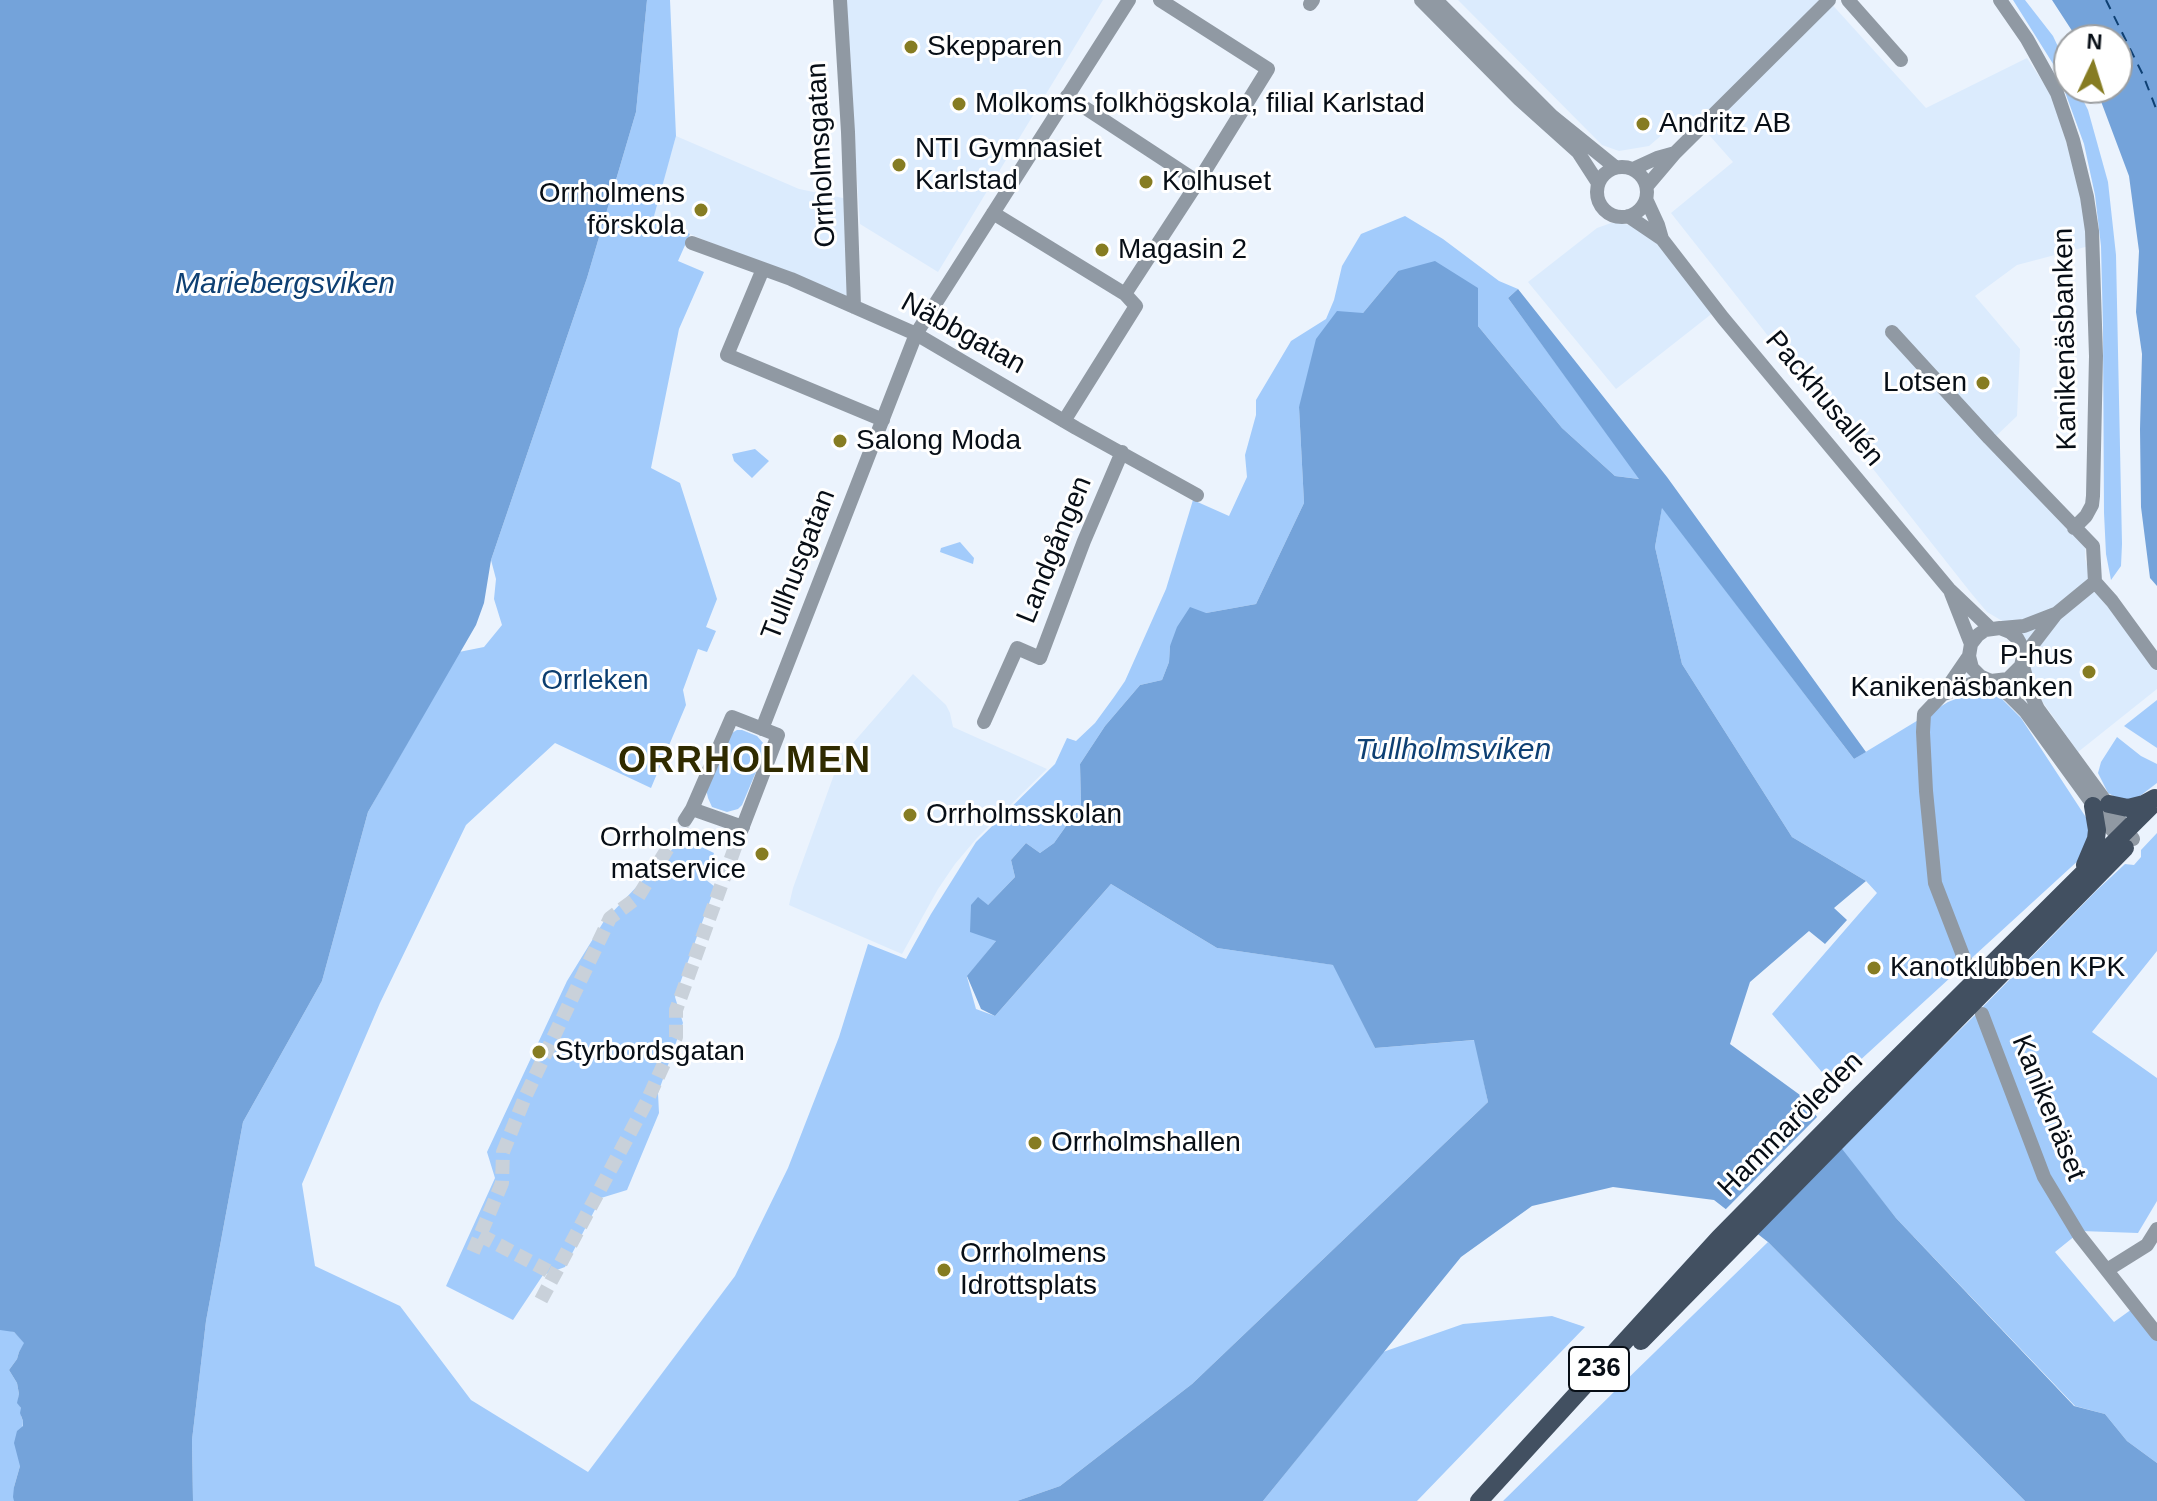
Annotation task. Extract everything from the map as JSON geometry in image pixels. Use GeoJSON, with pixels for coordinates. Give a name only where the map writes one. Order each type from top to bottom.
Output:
{"type":"FeatureCollection","features":[{"type":"Feature","properties":{"kind":"main road"},"geometry":{"type":"LineString","coordinates":[[2081,875],[2096,839],[2101,805],[2128,808],[2157,798]]}},
{"type":"Feature","properties":{"kind":"main road","name":"Hammaröleden"},"geometry":{"type":"LineString","coordinates":[[1480,1501],[1724,1244],[2126,838],[2157,798]]}},
{"type":"Feature","properties":{"kind":"main road","name":"Hammaröleden"},"geometry":{"type":"LineString","coordinates":[[1862,1104],[2081,875],[2157,816]]}},
{"type":"Feature","properties":{"kind":"street","name":"Orrholmsgatan"},"geometry":{"type":"LineString","coordinates":[[840,0],[854,307]]}},
{"type":"Feature","properties":{"kind":"street","name":"Tullhusgatan"},"geometry":{"type":"LineString","coordinates":[[762,729],[916,334],[1129,0]]}},
{"type":"Feature","properties":{"kind":"street"},"geometry":{"type":"LineString","coordinates":[[1125,294],[1268,69],[1160,0]]}},
{"type":"Feature","properties":{"kind":"street"},"geometry":{"type":"LineString","coordinates":[[1421,0],[1519,99],[1578,152],[1598,183]]}},
{"type":"Feature","properties":{"kind":"street"},"geometry":{"type":"LineString","coordinates":[[1436,0],[1552,116],[1615,167]]}},
{"type":"Feature","properties":{"kind":"street"},"geometry":{"type":"LineString","coordinates":[[1646,193],[1639,173],[1621,166],[1608,171],[1598,183],[1597,197],[1604,210],[1616,216],[1628,216],[1639,210],[1646,193],[1675,153],[1829,0]]}},
{"type":"Feature","properties":{"kind":"street"},"geometry":{"type":"LineString","coordinates":[[1848,0],[1901,60]]}},
{"type":"Feature","properties":{"kind":"street","name":"Kanikenäsbanken"},"geometry":{"type":"LineString","coordinates":[[2000,0],[2027,39],[2057,93],[2073,140],[2092,231],[2096,356],[2093,496],[2086,516],[2074,528]]}},
{"type":"Feature","properties":{"kind":"street"},"geometry":{"type":"LineString","coordinates":[[1067,96],[1198,182]]}},
{"type":"Feature","properties":{"kind":"street"},"geometry":{"type":"LineString","coordinates":[[1633,169],[1675,153]]}},
{"type":"Feature","properties":{"kind":"street","name":"Packhusallén"},"geometry":{"type":"LineString","coordinates":[[1646,193],[1662,239]]}},
{"type":"Feature","properties":{"kind":"street"},"geometry":{"type":"LineString","coordinates":[[993,213],[1125,294],[1136,306],[1064,421]]}},
{"type":"Feature","properties":{"kind":"street","name":"Packhusallén"},"geometry":{"type":"LineString","coordinates":[[1628,216],[1662,239],[1723,318],[1949,589],[1996,629]]}},
{"type":"Feature","properties":{"kind":"street","name":"Näbbgatan"},"geometry":{"type":"LineString","coordinates":[[692,243],[763,269],[916,334],[1197,495]]}},
{"type":"Feature","properties":{"kind":"street"},"geometry":{"type":"LineString","coordinates":[[763,269],[727,355],[883,420]]}},
{"type":"Feature","properties":{"kind":"street"},"geometry":{"type":"LineString","coordinates":[[1892,332],[2093,546],[2095,582],[2157,663]]}},
{"type":"Feature","properties":{"kind":"street","name":"Landgången"},"geometry":{"type":"LineString","coordinates":[[984,722],[1017,648],[1040,658],[1122,452]]}},
{"type":"Feature","properties":{"kind":"street"},"geometry":{"type":"LineString","coordinates":[[1943,694],[1987,680],[2008,679],[2016,673],[2056,614],[2095,582]]}},
{"type":"Feature","properties":{"kind":"street","name":"Packhusallén"},"geometry":{"type":"LineString","coordinates":[[1949,589],[1970,650]]}},
{"type":"Feature","properties":{"kind":"street"},"geometry":{"type":"LineString","coordinates":[[1967,966],[1932,869],[1924,714],[1943,694],[1978,635],[1985,630],[2024,626],[2056,614]]}},
{"type":"Feature","properties":{"kind":"street"},"geometry":{"type":"LineString","coordinates":[[1996,629],[2010,632],[2017,638],[2022,647],[2022,660],[2031,694],[2038,709],[2101,805]]}},
{"type":"Feature","properties":{"kind":"street"},"geometry":{"type":"LineString","coordinates":[[1970,650],[1972,668],[2025,711],[2126,838]]}},
{"type":"Feature","properties":{"kind":"street"},"geometry":{"type":"LineString","coordinates":[[732,717],[762,729],[778,735],[740,833],[688,814],[732,717]]}},
{"type":"Feature","properties":{"kind":"street","name":"Kanikenäset"},"geometry":{"type":"LineString","coordinates":[[1982,1014],[2044,1177],[2079,1235],[2157,1334]]}},
{"type":"Feature","properties":{"kind":"street"},"geometry":{"type":"LineString","coordinates":[[2107,1270],[2147,1245],[2157,1229]]}},
{"type":"Feature","properties":{"kind":"shaded area"},"geometry":{"type":"Polygon","coordinates":[[[845,0],[1103,0],[938,272],[860,224],[845,0]]]}},
{"type":"Feature","properties":{"kind":"shaded area"},"geometry":{"type":"Polygon","coordinates":[[[1458,0],[1828,0],[1926,108],[2027,58],[2052,96],[2083,197],[2089,246],[2017,265],[1975,296],[2020,349],[2017,416],[1995,437],[2086,530],[2085,559],[2096,591],[2157,671],[2157,689],[2078,752],[2035,691],[2021,632],[1987,612],[1971,593],[1671,213],[1733,162],[1710,136],[1685,115],[1649,146],[1619,151],[1602,145],[1458,0]]]}},
{"type":"Feature","properties":{"kind":"shaded area"},"geometry":{"type":"Polygon","coordinates":[[[676,136],[799,189],[848,199],[851,303],[653,216],[676,136]]]}},
{"type":"Feature","properties":{"kind":"shaded area"},"geometry":{"type":"Polygon","coordinates":[[[1614,222],[1634,226],[1659,243],[1714,312],[1616,389],[1528,282],[1597,228],[1614,222]]]}},
{"type":"Feature","properties":{"kind":"shaded area","name":"Orrholmsskolan"},"geometry":{"type":"Polygon","coordinates":[[[913,674],[946,705],[953,727],[1047,769],[955,864],[902,954],[789,905],[840,758],[913,674]]]}},
{"type":"Feature","properties":{"kind":"green space","name":"Orrleken"},"geometry":{"type":"Polygon","coordinates":[[[647,0],[670,0],[676,136],[654,216],[690,234],[678,261],[704,272],[679,329],[651,468],[680,483],[717,599],[706,627],[716,631],[707,652],[698,649],[683,690],[686,705],[651,788],[555,743],[466,825],[380,1003],[302,1184],[315,1266],[400,1306],[471,1400],[588,1472],[735,1276],[788,1168],[839,1037],[868,944],[906,959],[976,842],[1055,764],[1067,738],[1076,741],[1095,723],[1125,681],[1166,589],[1193,500],[1229,516],[1247,477],[1245,455],[1256,415],[1256,400],[1291,341],[1326,319],[1342,266],[1361,234],[1405,216],[1443,239],[1499,281],[1518,289],[1508,298],[1640,479],[1615,476],[1562,428],[1478,326],[1398,271],[1363,313],[1299,407],[1304,503],[1256,604],[1206,613],[1170,646],[1169,662],[1162,680],[1140,685],[1105,726],[1080,764],[1081,805],[1054,843],[1040,853],[1026,843],[1011,860],[1015,877],[988,905],[996,941],[967,977],[976,1009],[995,1016],[1111,884],[1217,948],[1334,965],[1375,1048],[1475,1040],[1488,1102],[1192,1384],[1060,1486],[1017,1501],[193,1501],[192,1440],[206,1321],[243,1122],[322,981],[368,812],[459,652],[484,647],[502,625],[494,599],[496,579],[491,560],[587,278],[636,112],[647,0]]]}},
{"type":"Feature","properties":{"kind":"green space"},"geometry":{"type":"Polygon","coordinates":[[[2013,0],[2025,0],[2053,36],[2053,64],[2013,0]]]}},
{"type":"Feature","properties":{"kind":"green space"},"geometry":{"type":"Polygon","coordinates":[[[2069,104],[2085,104],[2088,110],[2108,182],[2116,255],[2122,544],[2121,566],[2111,580],[2104,513],[2101,246],[2095,195],[2084,144],[2069,104]]]}},
{"type":"Feature","properties":{"kind":"green space"},"geometry":{"type":"Polygon","coordinates":[[[755,449],[769,461],[752,478],[734,461],[732,454],[755,449]]]}},
{"type":"Feature","properties":{"kind":"green space"},"geometry":{"type":"Polygon","coordinates":[[[1662,507],[1854,759],[1948,702],[1981,689],[2002,699],[2021,718],[2089,822],[2092,837],[2081,858],[1833,1085],[1772,1014],[1877,893],[1866,881],[1792,837],[1682,664],[1655,547],[1662,507]]]}},
{"type":"Feature","properties":{"kind":"green space"},"geometry":{"type":"Polygon","coordinates":[[[960,542],[974,558],[973,564],[940,552],[941,548],[960,542]]]}},
{"type":"Feature","properties":{"kind":"green space"},"geometry":{"type":"Polygon","coordinates":[[[2157,700],[2157,748],[2124,726],[2157,700]]]}},
{"type":"Feature","properties":{"kind":"green space"},"geometry":{"type":"Polygon","coordinates":[[[737,730],[757,736],[764,744],[764,753],[742,805],[727,812],[712,807],[706,789],[732,733],[737,730]]]}},
{"type":"Feature","properties":{"kind":"green space"},"geometry":{"type":"Polygon","coordinates":[[[2117,737],[2157,764],[2157,783],[2136,799],[2123,801],[2108,793],[2098,773],[2101,762],[2117,737]]]}},
{"type":"Feature","properties":{"kind":"green space"},"geometry":{"type":"Polygon","coordinates":[[[2157,833],[2157,951],[2092,1032],[2157,1078],[2157,1201],[2138,1233],[2081,1231],[2055,1252],[2114,1322],[2132,1309],[2157,1338],[2157,1463],[2127,1441],[2105,1414],[2075,1406],[1896,1218],[1840,1148],[2096,891],[2125,864],[2134,865],[2141,857],[2141,850],[2157,833]]]}},
{"type":"Feature","properties":{"kind":"green space"},"geometry":{"type":"Polygon","coordinates":[[[683,838],[714,853],[705,879],[715,887],[675,997],[683,1023],[658,1093],[659,1113],[627,1190],[601,1198],[565,1267],[543,1275],[513,1320],[446,1286],[495,1178],[487,1152],[567,981],[604,921],[683,838]]]}},
{"type":"Feature","properties":{"kind":"green space"},"geometry":{"type":"Polygon","coordinates":[[[1768,1242],[2025,1501],[1503,1501],[1617,1389],[1768,1242]]]}},
{"type":"Feature","properties":{"kind":"green space"},"geometry":{"type":"Polygon","coordinates":[[[1552,1316],[1585,1327],[1417,1501],[1263,1501],[1383,1352],[1463,1324],[1552,1316]]]}},
{"type":"Feature","properties":{"kind":"green space"},"geometry":{"type":"Polygon","coordinates":[[[0,1330],[14,1332],[25,1343],[9,1370],[17,1383],[23,1421],[14,1501],[0,1501],[0,1330]]]}},
{"type":"Feature","properties":{"kind":"water","name":"Mariebergsviken"},"geometry":{"type":"Polygon","coordinates":[[[0,0],[647,0],[636,112],[587,278],[491,560],[484,603],[476,625],[368,812],[322,981],[243,1122],[206,1321],[192,1440],[193,1501],[14,1501],[13,1497],[20,1466],[14,1443],[23,1421],[17,1403],[17,1383],[9,1370],[24,1343],[14,1332],[0,1330],[0,0]]]}},
{"type":"Feature","properties":{"kind":"water"},"geometry":{"type":"Polygon","coordinates":[[[2052,0],[2157,0],[2157,586],[2150,578],[2141,507],[2142,354],[2136,312],[2139,251],[2129,176],[2102,104],[2133,104],[2133,24],[2068,24],[2052,0]]]}},
{"type":"Feature","properties":{"kind":"water","name":"Tullholmsviken"},"geometry":{"type":"Polygon","coordinates":[[[1435,261],[1478,288],[1478,326],[1562,428],[1615,476],[1639,479],[1508,298],[1518,289],[1667,477],[1866,752],[1854,759],[1662,508],[1655,547],[1682,664],[1792,837],[1866,881],[1834,908],[1847,920],[1825,944],[1809,931],[1750,982],[1730,1044],[1800,1095],[1896,1218],[2074,1406],[2105,1414],[2127,1441],[2157,1463],[2157,1501],[2025,1501],[1768,1242],[1714,1200],[1613,1187],[1532,1206],[1461,1257],[1263,1501],[1017,1501],[1060,1486],[1192,1384],[1488,1102],[1474,1040],[1375,1048],[1333,965],[1217,948],[1111,884],[995,1016],[981,1009],[967,976],[996,941],[970,932],[971,905],[978,897],[988,905],[1015,877],[1011,860],[1026,843],[1040,853],[1054,843],[1081,805],[1080,764],[1105,726],[1140,685],[1162,680],[1177,627],[1190,607],[1206,613],[1256,604],[1304,503],[1299,407],[1316,339],[1337,311],[1363,313],[1398,271],[1435,261]]]}},
{"type":"Feature","properties":{"kind":"pier"},"geometry":{"type":"Polygon","coordinates":[[[1820,1114],[1843,1145],[1755,1237],[1723,1212],[1820,1114]]]}},
{"type":"Feature","properties":{"kind":"ferry route"},"geometry":{"type":"LineString","coordinates":[[2106,0],[2157,111]]}},
{"type":"Feature","properties":{"kind":"tunnel"},"geometry":{"type":"LineString","coordinates":[[473,1252],[502,1183],[503,1152],[526,1095],[610,918],[638,897],[685,820]]}},
{"type":"Feature","properties":{"kind":"tunnel"},"geometry":{"type":"LineString","coordinates":[[541,1300],[647,1101],[676,1037],[676,1010],[738,839]]}},
{"type":"Feature","properties":{"kind":"tunnel"},"geometry":{"type":"LineString","coordinates":[[480,1235],[554,1274]]}},
{"type":"Feature","properties":{"kind":"place","name":"Skepparen"},"geometry":{"type":"Point","coordinates":[911,47]}},
{"type":"Feature","properties":{"kind":"place","name":"Molkoms folkhögskola, filial Karlstad"},"geometry":{"type":"Point","coordinates":[959,104]}},
{"type":"Feature","properties":{"kind":"place","name":"Andritz AB"},"geometry":{"type":"Point","coordinates":[1643,124]}},
{"type":"Feature","properties":{"kind":"place","name":"NTI Gymnasiet Karlstad"},"geometry":{"type":"Point","coordinates":[899,165]}},
{"type":"Feature","properties":{"kind":"place","name":"Kolhuset"},"geometry":{"type":"Point","coordinates":[1146,182]}},
{"type":"Feature","properties":{"kind":"place","name":"Orrholmens förskola"},"geometry":{"type":"Point","coordinates":[701,210]}},
{"type":"Feature","properties":{"kind":"place","name":"Magasin 2"},"geometry":{"type":"Point","coordinates":[1102,250]}},
{"type":"Feature","properties":{"kind":"place","name":"Lotsen"},"geometry":{"type":"Point","coordinates":[1983,383]}},
{"type":"Feature","properties":{"kind":"place","name":"Salong Moda"},"geometry":{"type":"Point","coordinates":[840,441]}},
{"type":"Feature","properties":{"kind":"place","name":"P-hus Kanikenäsbanken"},"geometry":{"type":"Point","coordinates":[2089,672]}},
{"type":"Feature","properties":{"kind":"place","name":"Orrholmsskolan"},"geometry":{"type":"Point","coordinates":[910,815]}},
{"type":"Feature","properties":{"kind":"place","name":"Orrholmens matservice"},"geometry":{"type":"Point","coordinates":[762,854]}},
{"type":"Feature","properties":{"kind":"place","name":"Kanotklubben KPK"},"geometry":{"type":"Point","coordinates":[1874,968]}},
{"type":"Feature","properties":{"kind":"place","name":"Styrbordsgatan"},"geometry":{"type":"Point","coordinates":[539,1052]}},
{"type":"Feature","properties":{"kind":"place","name":"Orrholmshallen"},"geometry":{"type":"Point","coordinates":[1035,1143]}},
{"type":"Feature","properties":{"kind":"place","name":"Orrholmens Idrottsplats"},"geometry":{"type":"Point","coordinates":[944,1270]}},
{"type":"Feature","properties":{"kind":"district","name":"ORRHOLMEN"},"geometry":{"type":"Point","coordinates":[745,762]}}]}
